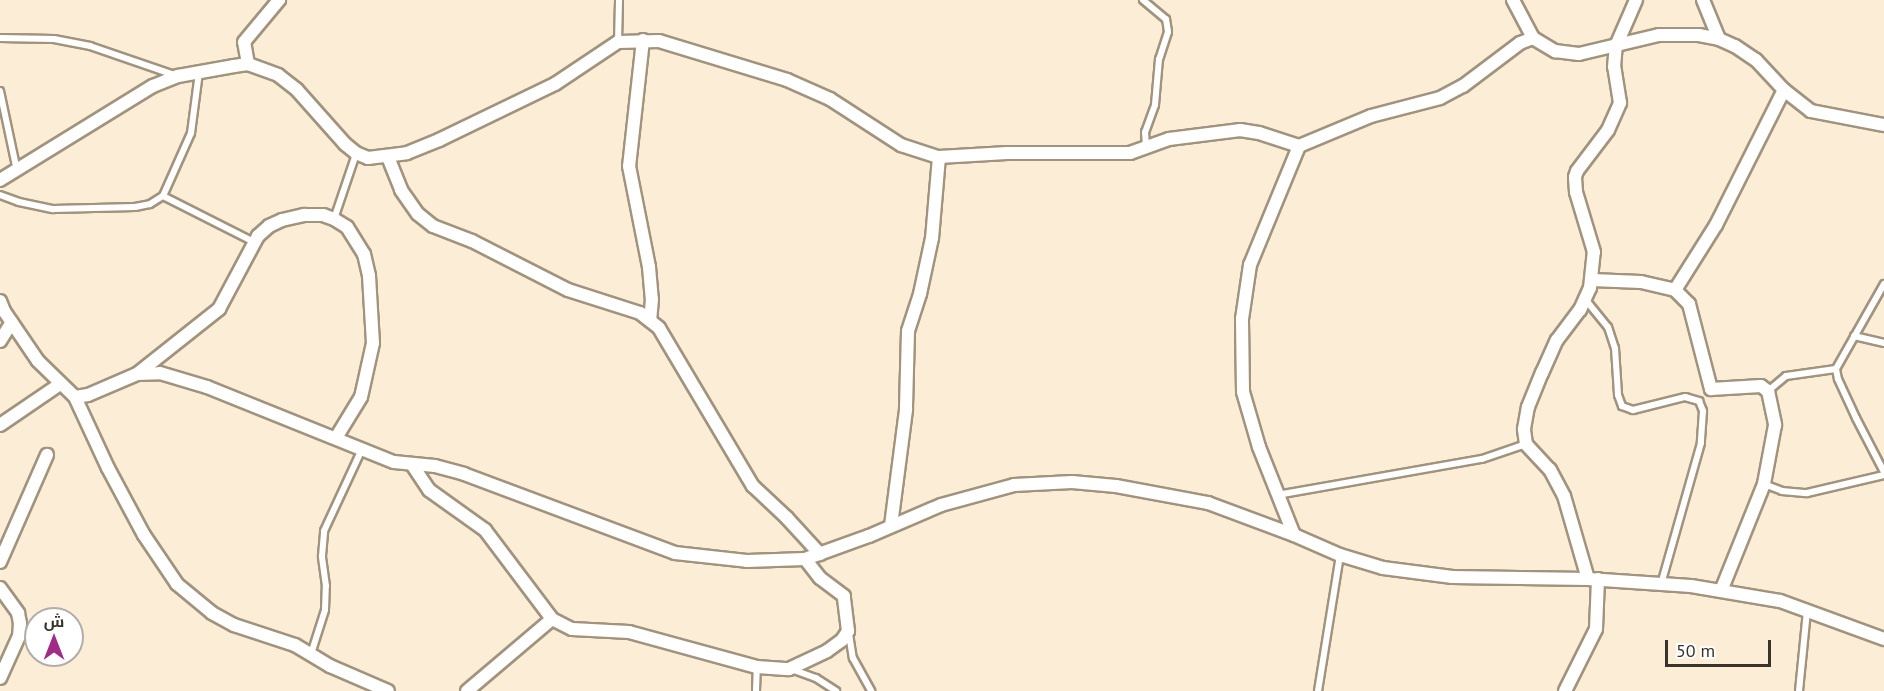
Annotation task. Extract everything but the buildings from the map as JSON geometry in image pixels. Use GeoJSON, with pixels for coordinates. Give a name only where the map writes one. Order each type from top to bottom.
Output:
{"type":"FeatureCollection","features":[{"type":"Feature","properties":{"kind":"street"},"geometry":{"type":"LineString","coordinates":[[248,64],[244,42],[279,0]]}},
{"type":"Feature","properties":{"kind":"street"},"geometry":{"type":"LineString","coordinates":[[1513,0],[1533,38],[1555,51],[1593,52],[1659,35],[1699,35],[1719,39],[1736,46],[1756,60],[1784,90],[1811,111],[1884,125]]}},
{"type":"Feature","properties":{"kind":"street"},"geometry":{"type":"LineString","coordinates":[[1565,691],[1596,629],[1593,579],[1564,496],[1550,470],[1526,444],[1524,429],[1531,399],[1557,340],[1585,298],[1592,280],[1594,252],[1574,184],[1577,171],[1608,130],[1620,103],[1614,67],[1616,45],[1636,0]]}},
{"type":"Feature","properties":{"kind":"street"},"geometry":{"type":"LineString","coordinates":[[1703,0],[1719,39]]}},
{"type":"Feature","properties":{"kind":"street"},"geometry":{"type":"LineString","coordinates":[[0,180],[153,86],[178,76],[248,64],[278,75],[297,90],[357,153],[368,158],[407,153],[439,140],[555,84],[618,42],[643,40],[659,40],[744,65],[811,89],[901,145],[939,157],[1007,153],[1101,155],[1130,153],[1169,139],[1240,130],[1259,133],[1299,146],[1371,116],[1440,98],[1463,86],[1520,43],[1533,38]]}},
{"type":"Feature","properties":{"kind":"street"},"geometry":{"type":"LineString","coordinates":[[643,40],[629,166],[647,256],[652,299],[650,320]]}},
{"type":"Feature","properties":{"kind":"street"},"geometry":{"type":"LineString","coordinates":[[1675,290],[1716,225],[1784,90]]}},
{"type":"Feature","properties":{"kind":"street"},"geometry":{"type":"LineString","coordinates":[[1294,535],[1277,495],[1243,392],[1242,319],[1250,265],[1299,146]]}},
{"type":"Feature","properties":{"kind":"street"},"geometry":{"type":"LineString","coordinates":[[388,157],[401,190],[418,214],[433,226],[472,241],[547,281],[633,310],[650,320],[667,341],[753,486],[820,554]]}},
{"type":"Feature","properties":{"kind":"street"},"geometry":{"type":"LineString","coordinates":[[891,525],[906,410],[908,338],[932,238],[939,157]]}},
{"type":"Feature","properties":{"kind":"street"},"geometry":{"type":"LineString","coordinates":[[75,397],[88,395],[137,374],[219,309],[236,281],[254,242],[269,226],[282,220],[322,215],[347,227],[364,254],[369,276],[373,343],[361,397],[336,438]]}},
{"type":"Feature","properties":{"kind":"street"},"geometry":{"type":"LineString","coordinates":[[1592,280],[1641,282],[1675,290],[1689,304],[1711,388],[1761,386],[1768,391],[1775,425],[1764,484],[1721,591]]}},
{"type":"Feature","properties":{"kind":"street"},"geometry":{"type":"LineString","coordinates":[[0,301],[38,361],[75,397],[134,517],[177,584],[212,613],[234,625],[295,645],[311,655],[388,691]]}},
{"type":"Feature","properties":{"kind":"street"},"geometry":{"type":"LineString","coordinates":[[0,341],[12,322]]}},
{"type":"Feature","properties":{"kind":"street"},"geometry":{"type":"LineString","coordinates":[[137,374],[160,373],[207,387],[362,449],[413,466],[435,466],[464,474],[675,553],[776,562],[805,559],[869,537],[891,525],[941,505],[1014,485],[1072,482],[1164,494],[1209,503],[1340,555],[1383,568],[1452,577],[1593,579],[1721,591],[1780,601],[1884,639]]}},
{"type":"Feature","properties":{"kind":"street"},"geometry":{"type":"LineString","coordinates":[[0,424],[60,384]]}},
{"type":"Feature","properties":{"kind":"street"},"geometry":{"type":"LineString","coordinates":[[0,562],[47,455]]}},
{"type":"Feature","properties":{"kind":"street"},"geometry":{"type":"LineString","coordinates":[[413,466],[429,490],[485,530],[552,620],[572,629],[629,632],[757,666],[789,669],[827,651],[842,640],[848,631],[844,596],[820,578],[805,559]]}},
{"type":"Feature","properties":{"kind":"street"},"geometry":{"type":"LineString","coordinates":[[0,588],[18,613],[20,623],[19,636],[0,678]]}},
{"type":"Feature","properties":{"kind":"street"},"geometry":{"type":"LineString","coordinates":[[466,691],[552,620]]}},
{"type":"Feature","properties":{"kind":"lane"},"geometry":{"type":"LineString","coordinates":[[618,42],[619,0]]}},
{"type":"Feature","properties":{"kind":"lane"},"geometry":{"type":"LineString","coordinates":[[1143,0],[1162,14],[1168,32],[1159,59],[1155,105],[1145,132],[1146,146]]}},
{"type":"Feature","properties":{"kind":"lane"},"geometry":{"type":"LineString","coordinates":[[0,38],[54,39],[90,46],[178,76]]}},
{"type":"Feature","properties":{"kind":"lane"},"geometry":{"type":"LineString","coordinates":[[0,195],[53,209],[135,207],[150,204],[164,196],[191,133],[199,72]]}},
{"type":"Feature","properties":{"kind":"lane"},"geometry":{"type":"LineString","coordinates":[[0,91],[17,171]]}},
{"type":"Feature","properties":{"kind":"lane"},"geometry":{"type":"LineString","coordinates":[[334,219],[357,153]]}},
{"type":"Feature","properties":{"kind":"lane"},"geometry":{"type":"LineString","coordinates":[[164,196],[254,242]]}},
{"type":"Feature","properties":{"kind":"lane"},"geometry":{"type":"LineString","coordinates":[[1764,484],[1782,491],[1807,494],[1884,473],[1838,379],[1836,369],[1884,284]]}},
{"type":"Feature","properties":{"kind":"lane"},"geometry":{"type":"LineString","coordinates":[[1585,298],[1608,327],[1615,348],[1618,395],[1622,406],[1633,410],[1685,397],[1699,401]]}},
{"type":"Feature","properties":{"kind":"lane"},"geometry":{"type":"LineString","coordinates":[[1854,336],[1884,343]]}},
{"type":"Feature","properties":{"kind":"lane"},"geometry":{"type":"LineString","coordinates":[[1768,391],[1786,375],[1836,369]]}},
{"type":"Feature","properties":{"kind":"lane"},"geometry":{"type":"LineString","coordinates":[[1699,401],[1711,388]]}},
{"type":"Feature","properties":{"kind":"lane"},"geometry":{"type":"LineString","coordinates":[[1661,584],[1701,443],[1703,419],[1699,401]]}},
{"type":"Feature","properties":{"kind":"lane"},"geometry":{"type":"LineString","coordinates":[[1277,495],[1482,459],[1526,444]]}},
{"type":"Feature","properties":{"kind":"lane"},"geometry":{"type":"LineString","coordinates":[[311,655],[325,610],[326,586],[322,556],[324,531],[362,449]]}},
{"type":"Feature","properties":{"kind":"lane"},"geometry":{"type":"LineString","coordinates":[[1318,691],[1340,555]]}},
{"type":"Feature","properties":{"kind":"lane"},"geometry":{"type":"LineString","coordinates":[[1799,691],[1807,611]]}},
{"type":"Feature","properties":{"kind":"lane"},"geometry":{"type":"LineString","coordinates":[[848,631],[853,657],[872,691]]}},
{"type":"Feature","properties":{"kind":"lane"},"geometry":{"type":"LineString","coordinates":[[756,691],[757,666]]}},
{"type":"Feature","properties":{"kind":"lane"},"geometry":{"type":"LineString","coordinates":[[789,669],[816,678],[836,691]]}}]}
